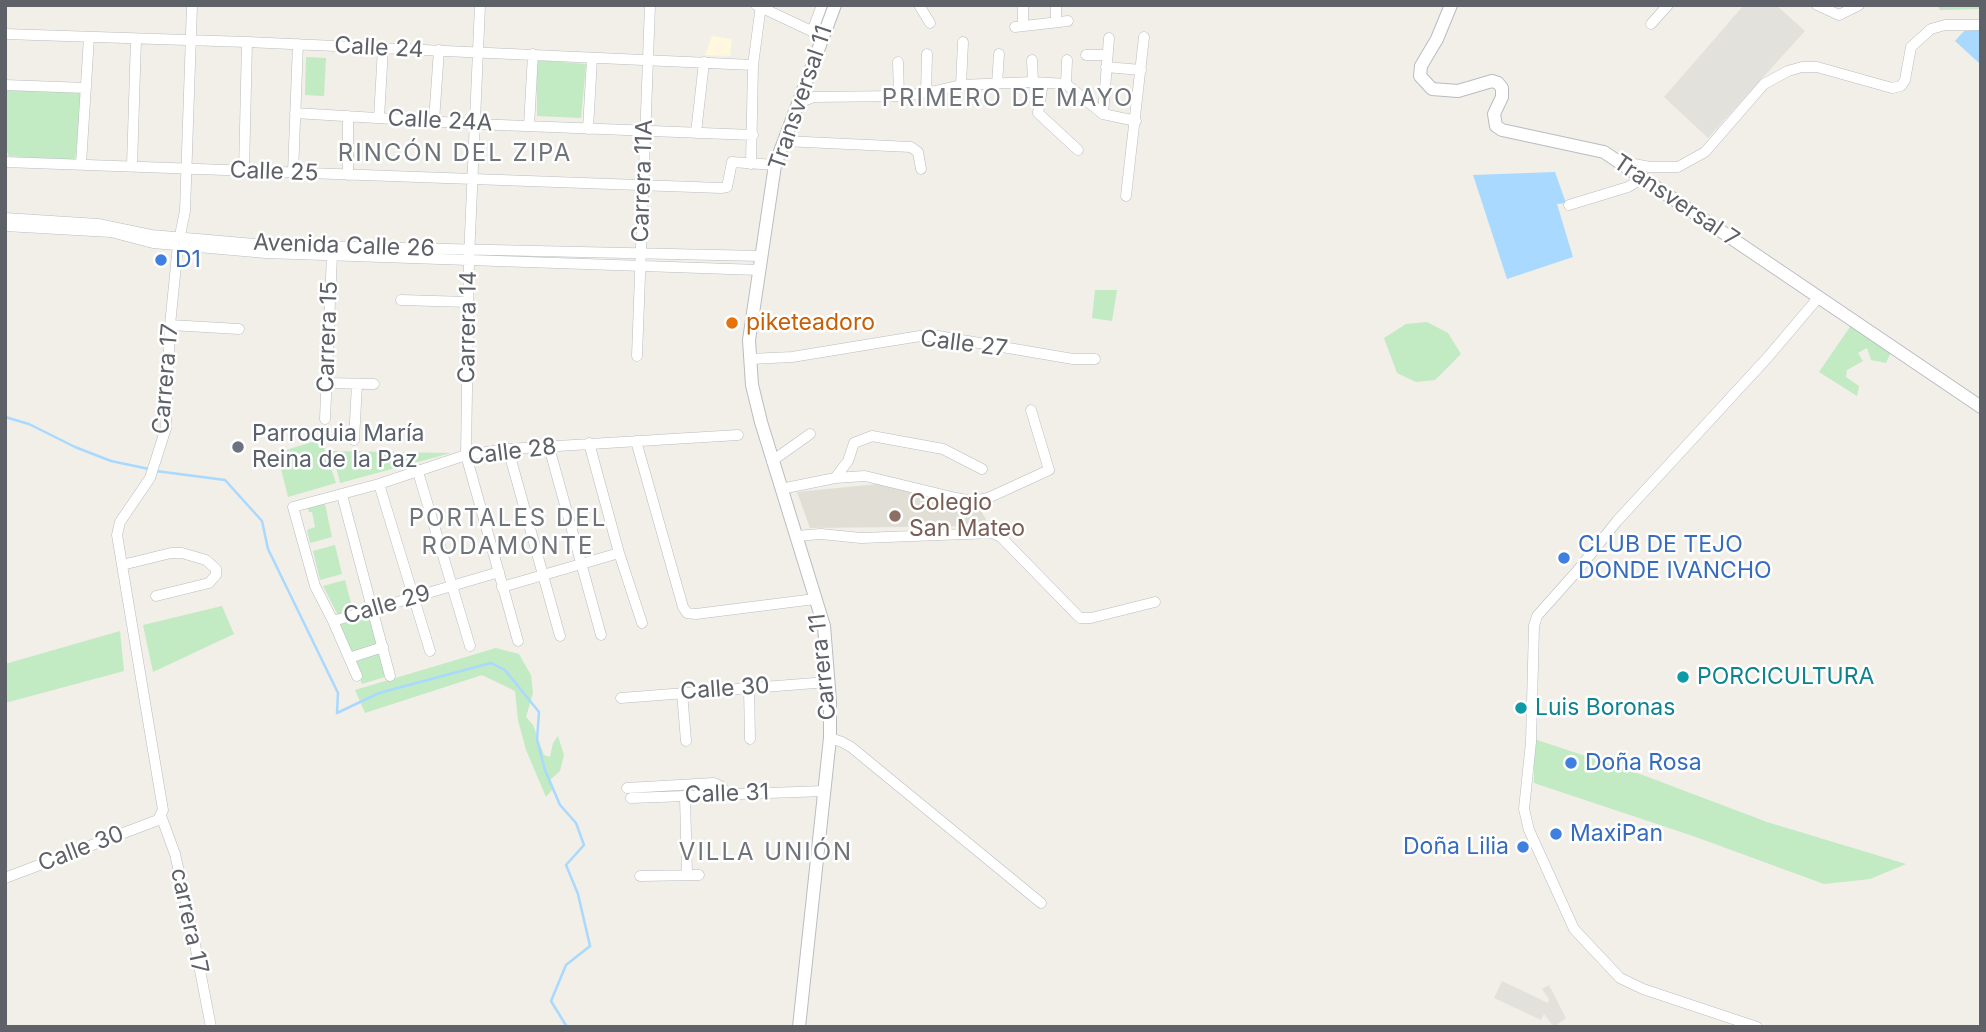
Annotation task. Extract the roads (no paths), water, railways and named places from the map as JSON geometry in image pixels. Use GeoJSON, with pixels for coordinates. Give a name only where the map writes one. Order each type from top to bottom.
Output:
{"type":"FeatureCollection","features":[{"type":"Feature","properties":{"kind":"street","name":"Carrera 17"},"geometry":{"type":"LineString","coordinates":[[159,818],[163,810],[117,535],[120,522],[150,478],[166,428],[170,325],[185,211],[192,5]]}},
{"type":"Feature","properties":{"kind":"street","name":"Carrera 14"},"geometry":{"type":"LineString","coordinates":[[480,5],[469,254],[466,455],[519,641]]}},
{"type":"Feature","properties":{"kind":"street","name":"Carrera 11A"},"geometry":{"type":"LineString","coordinates":[[636,356],[650,5]]}},
{"type":"Feature","properties":{"kind":"street"},"geometry":{"type":"LineString","coordinates":[[775,165],[751,164],[759,6],[817,34],[822,5]]}},
{"type":"Feature","properties":{"kind":"street","name":"Transversal 11"},"geometry":{"type":"LineString","coordinates":[[765,233],[775,165],[817,34],[835,5]]}},
{"type":"Feature","properties":{"kind":"street"},"geometry":{"type":"LineString","coordinates":[[919,5],[930,23]]}},
{"type":"Feature","properties":{"kind":"street"},"geometry":{"type":"LineString","coordinates":[[1023,5],[1019,27],[1062,21],[1056,5]]}},
{"type":"Feature","properties":{"kind":"street","name":"Transversal 7"},"geometry":{"type":"LineString","coordinates":[[1451,5],[1437,39],[1421,66],[1420,76],[1432,89],[1458,91],[1492,81],[1498,83],[1502,89],[1502,97],[1494,114],[1496,126],[1502,130],[1592,148],[1622,162],[1981,407]]}},
{"type":"Feature","properties":{"kind":"street"},"geometry":{"type":"LineString","coordinates":[[1651,24],[1668,5]]}},
{"type":"Feature","properties":{"kind":"street"},"geometry":{"type":"LineString","coordinates":[[1817,5],[1839,15],[1859,5]]}},
{"type":"Feature","properties":{"kind":"street"},"geometry":{"type":"LineString","coordinates":[[1622,162],[1650,167],[1678,167],[1704,152],[1764,84],[1802,67],[1817,67],[1892,88],[1901,86],[1905,80],[1911,47],[1931,29],[1945,25],[1981,25]]}},
{"type":"Feature","properties":{"kind":"street","name":"Calle 24"},"geometry":{"type":"LineString","coordinates":[[5,34],[298,44],[754,65]]}},
{"type":"Feature","properties":{"kind":"street"},"geometry":{"type":"LineString","coordinates":[[81,164],[89,37]]}},
{"type":"Feature","properties":{"kind":"street"},"geometry":{"type":"LineString","coordinates":[[1126,196],[1144,37]]}},
{"type":"Feature","properties":{"kind":"street"},"geometry":{"type":"LineString","coordinates":[[1103,114],[1109,38]]}},
{"type":"Feature","properties":{"kind":"street"},"geometry":{"type":"LineString","coordinates":[[132,166],[136,39]]}},
{"type":"Feature","properties":{"kind":"street"},"geometry":{"type":"LineString","coordinates":[[244,171],[247,42]]}},
{"type":"Feature","properties":{"kind":"street"},"geometry":{"type":"LineString","coordinates":[[961,85],[963,43]]}},
{"type":"Feature","properties":{"kind":"street"},"geometry":{"type":"LineString","coordinates":[[293,173],[298,44]]}},
{"type":"Feature","properties":{"kind":"street"},"geometry":{"type":"LineString","coordinates":[[379,118],[383,48]]}},
{"type":"Feature","properties":{"kind":"street"},"geometry":{"type":"LineString","coordinates":[[434,121],[439,50]]}},
{"type":"Feature","properties":{"kind":"street"},"geometry":{"type":"LineString","coordinates":[[529,126],[533,54]]}},
{"type":"Feature","properties":{"kind":"street"},"geometry":{"type":"LineString","coordinates":[[926,93],[928,54]]}},
{"type":"Feature","properties":{"kind":"street"},"geometry":{"type":"LineString","coordinates":[[997,84],[999,54]]}},
{"type":"Feature","properties":{"kind":"street"},"geometry":{"type":"LineString","coordinates":[[1086,55],[1107,55]]}},
{"type":"Feature","properties":{"kind":"street"},"geometry":{"type":"LineString","coordinates":[[588,129],[592,58]]}},
{"type":"Feature","properties":{"kind":"street"},"geometry":{"type":"LineString","coordinates":[[1032,60],[1038,82],[1038,113],[1078,150]]}},
{"type":"Feature","properties":{"kind":"street"},"geometry":{"type":"LineString","coordinates":[[1066,60],[1066,84]]}},
{"type":"Feature","properties":{"kind":"street"},"geometry":{"type":"LineString","coordinates":[[696,133],[705,62]]}},
{"type":"Feature","properties":{"kind":"street"},"geometry":{"type":"LineString","coordinates":[[898,62],[899,96]]}},
{"type":"Feature","properties":{"kind":"street"},"geometry":{"type":"LineString","coordinates":[[1106,67],[1141,70]]}},
{"type":"Feature","properties":{"kind":"street"},"geometry":{"type":"LineString","coordinates":[[797,103],[814,97],[899,96],[961,85],[1038,82],[1066,84],[1103,114],[1136,121]]}},
{"type":"Feature","properties":{"kind":"street"},"geometry":{"type":"LineString","coordinates":[[5,85],[86,88]]}},
{"type":"Feature","properties":{"kind":"street","name":"Calle 24A"},"geometry":{"type":"LineString","coordinates":[[295,113],[475,124],[753,135]]}},
{"type":"Feature","properties":{"kind":"street"},"geometry":{"type":"LineString","coordinates":[[348,116],[348,175]]}},
{"type":"Feature","properties":{"kind":"street"},"geometry":{"type":"LineString","coordinates":[[783,141],[911,147],[918,152],[921,169]]}},
{"type":"Feature","properties":{"kind":"street","name":"Calle 25"},"geometry":{"type":"LineString","coordinates":[[5,162],[727,187],[733,162],[751,164]]}},
{"type":"Feature","properties":{"kind":"street"},"geometry":{"type":"LineString","coordinates":[[1569,205],[1628,187],[1643,178]]}},
{"type":"Feature","properties":{"kind":"street"},"geometry":{"type":"LineString","coordinates":[[5,212],[6,218],[98,224],[179,242]]}},
{"type":"Feature","properties":{"kind":"street"},"geometry":{"type":"LineString","coordinates":[[5,226],[111,232],[153,243],[179,242]]}},
{"type":"Feature","properties":{"kind":"street","name":"Carrera 11"},"geometry":{"type":"LineString","coordinates":[[765,233],[748,340],[752,385],[772,461],[824,626],[828,682],[830,738],[799,1027]]}},
{"type":"Feature","properties":{"kind":"street","name":"Avenida Calle 26"},"geometry":{"type":"LineString","coordinates":[[179,242],[266,253],[469,254]]}},
{"type":"Feature","properties":{"kind":"street","name":"Avenida Calle 26"},"geometry":{"type":"LineString","coordinates":[[179,242],[640,259],[761,256]]}},
{"type":"Feature","properties":{"kind":"street","name":"Carrera 15"},"geometry":{"type":"LineString","coordinates":[[325,419],[332,255]]}},
{"type":"Feature","properties":{"kind":"street","name":"Avenida Calle 26"},"geometry":{"type":"LineString","coordinates":[[640,259],[759,270]]}},
{"type":"Feature","properties":{"kind":"street"},"geometry":{"type":"LineString","coordinates":[[1757,1027],[1643,989],[1620,978],[1574,929],[1529,830],[1524,809],[1531,742],[1534,626],[1537,616],[1617,521],[1768,357],[1818,298]]}},
{"type":"Feature","properties":{"kind":"street"},"geometry":{"type":"LineString","coordinates":[[401,300],[468,302]]}},
{"type":"Feature","properties":{"kind":"street"},"geometry":{"type":"LineString","coordinates":[[170,325],[239,330]]}},
{"type":"Feature","properties":{"kind":"street","name":"Calle 27"},"geometry":{"type":"LineString","coordinates":[[750,359],[793,357],[920,336],[938,336],[1073,359],[1096,359]]}},
{"type":"Feature","properties":{"kind":"street"},"geometry":{"type":"LineString","coordinates":[[326,383],[374,384]]}},
{"type":"Feature","properties":{"kind":"street"},"geometry":{"type":"LineString","coordinates":[[354,440],[357,384]]}},
{"type":"Feature","properties":{"kind":"street"},"geometry":{"type":"LineString","coordinates":[[781,489],[835,478],[865,476],[964,500],[988,498],[1049,470],[1031,410]]}},
{"type":"Feature","properties":{"kind":"street"},"geometry":{"type":"LineString","coordinates":[[772,461],[810,434]]}},
{"type":"Feature","properties":{"kind":"street","name":"Calle 28"},"geometry":{"type":"LineString","coordinates":[[333,621],[315,586],[293,507],[379,484],[466,455],[589,443],[738,435]]}},
{"type":"Feature","properties":{"kind":"street"},"geometry":{"type":"LineString","coordinates":[[835,478],[848,461],[855,443],[872,436],[943,449],[982,469]]}},
{"type":"Feature","properties":{"kind":"street"},"geometry":{"type":"LineString","coordinates":[[636,442],[683,607],[687,613],[815,599]]}},
{"type":"Feature","properties":{"kind":"street"},"geometry":{"type":"LineString","coordinates":[[589,443],[619,554],[642,623]]}},
{"type":"Feature","properties":{"kind":"street"},"geometry":{"type":"LineString","coordinates":[[549,447],[601,635]]}},
{"type":"Feature","properties":{"kind":"street"},"geometry":{"type":"LineString","coordinates":[[508,449],[560,636]]}},
{"type":"Feature","properties":{"kind":"street"},"geometry":{"type":"LineString","coordinates":[[418,472],[470,646]]}},
{"type":"Feature","properties":{"kind":"street"},"geometry":{"type":"LineString","coordinates":[[379,484],[430,651]]}},
{"type":"Feature","properties":{"kind":"street"},"geometry":{"type":"LineString","coordinates":[[342,495],[390,676]]}},
{"type":"Feature","properties":{"kind":"street"},"geometry":{"type":"LineString","coordinates":[[796,536],[821,534],[860,538],[992,533],[1001,537],[1080,618],[1091,618],[1155,602]]}},
{"type":"Feature","properties":{"kind":"street"},"geometry":{"type":"LineString","coordinates":[[122,565],[171,553],[182,553],[206,560],[216,569],[216,575],[209,583],[156,596]]}},
{"type":"Feature","properties":{"kind":"street"},"geometry":{"type":"LineString","coordinates":[[502,587],[619,554]]}},
{"type":"Feature","properties":{"kind":"street","name":"Calle 29"},"geometry":{"type":"LineString","coordinates":[[357,676],[333,621],[499,572]]}},
{"type":"Feature","properties":{"kind":"street"},"geometry":{"type":"LineString","coordinates":[[349,658],[383,647]]}},
{"type":"Feature","properties":{"kind":"street","name":"Calle 30"},"geometry":{"type":"LineString","coordinates":[[621,698],[828,682]]}},
{"type":"Feature","properties":{"kind":"street"},"geometry":{"type":"LineString","coordinates":[[749,688],[750,739]]}},
{"type":"Feature","properties":{"kind":"street"},"geometry":{"type":"LineString","coordinates":[[682,692],[686,741]]}},
{"type":"Feature","properties":{"kind":"street"},"geometry":{"type":"LineString","coordinates":[[830,738],[851,747],[1041,903]]}},
{"type":"Feature","properties":{"kind":"street"},"geometry":{"type":"LineString","coordinates":[[627,788],[714,783],[727,794]]}},
{"type":"Feature","properties":{"kind":"street","name":"Calle 31"},"geometry":{"type":"LineString","coordinates":[[631,798],[824,791]]}},
{"type":"Feature","properties":{"kind":"street"},"geometry":{"type":"LineString","coordinates":[[685,796],[687,875]]}},
{"type":"Feature","properties":{"kind":"street","name":"Calle 30"},"geometry":{"type":"LineString","coordinates":[[5,878],[159,818]]}},
{"type":"Feature","properties":{"kind":"street","name":"carrera 17"},"geometry":{"type":"LineString","coordinates":[[159,818],[174,855],[211,1027]]}},
{"type":"Feature","properties":{"kind":"street"},"geometry":{"type":"LineString","coordinates":[[640,876],[699,875]]}},
{"type":"Feature","properties":{"kind":"water"},"geometry":{"type":"Polygon","coordinates":[[[1981,30],[1979,63],[1955,41],[1964,31],[1981,30]]]}},
{"type":"Feature","properties":{"kind":"water"},"geometry":{"type":"Polygon","coordinates":[[[1555,172],[1566,203],[1557,204],[1573,257],[1507,279],[1473,175],[1555,172]]]}},
{"type":"Feature","properties":{"kind":"waterway"},"geometry":{"type":"LineString","coordinates":[[5,417],[29,424],[111,461],[149,469]]}},
{"type":"Feature","properties":{"kind":"waterway"},"geometry":{"type":"LineString","coordinates":[[156,471],[225,480],[262,521],[268,549],[338,693],[337,713],[379,693],[491,663],[505,670],[539,712],[537,740],[545,770],[560,805],[576,823],[584,845],[566,865],[578,894],[590,946],[566,965],[551,1001],[567,1027]]}},
{"type":"Feature","properties":{"kind":"place","name":"D1"},"geometry":{"type":"Point","coordinates":[161,260]}},
{"type":"Feature","properties":{"kind":"place","name":"piketeadoro"},"geometry":{"type":"Point","coordinates":[732,323]}},
{"type":"Feature","properties":{"kind":"place","name":"Parroquia María Reina de la Paz"},"geometry":{"type":"Point","coordinates":[238,447]}},
{"type":"Feature","properties":{"kind":"place","name":"Colegio San Mateo"},"geometry":{"type":"Point","coordinates":[895,516]}},
{"type":"Feature","properties":{"kind":"place","name":"CLUB DE TEJO DONDE IVANCHO"},"geometry":{"type":"Point","coordinates":[1564,558]}},
{"type":"Feature","properties":{"kind":"place","name":"PORCICULTURA"},"geometry":{"type":"Point","coordinates":[1683,677]}},
{"type":"Feature","properties":{"kind":"place","name":"Luis Boronas"},"geometry":{"type":"Point","coordinates":[1521,708]}},
{"type":"Feature","properties":{"kind":"place","name":"Doña Rosa"},"geometry":{"type":"Point","coordinates":[1571,763]}},
{"type":"Feature","properties":{"kind":"place","name":"MaxiPan"},"geometry":{"type":"Point","coordinates":[1556,834]}},
{"type":"Feature","properties":{"kind":"place","name":"Doña Lilia"},"geometry":{"type":"Point","coordinates":[1523,847]}},
{"type":"Feature","properties":{"kind":"district","name":"PRIMERO DE MAYO"},"geometry":{"type":"Point","coordinates":[1008,99]}},
{"type":"Feature","properties":{"kind":"district","name":"RINCÓN DEL ZIPA"},"geometry":{"type":"Point","coordinates":[455,154]}},
{"type":"Feature","properties":{"kind":"district","name":"PORTALES DEL RODAMONTE"},"geometry":{"type":"Point","coordinates":[508,533]}},
{"type":"Feature","properties":{"kind":"district","name":"VILLA UNIÓN"},"geometry":{"type":"Point","coordinates":[766,853]}}]}
